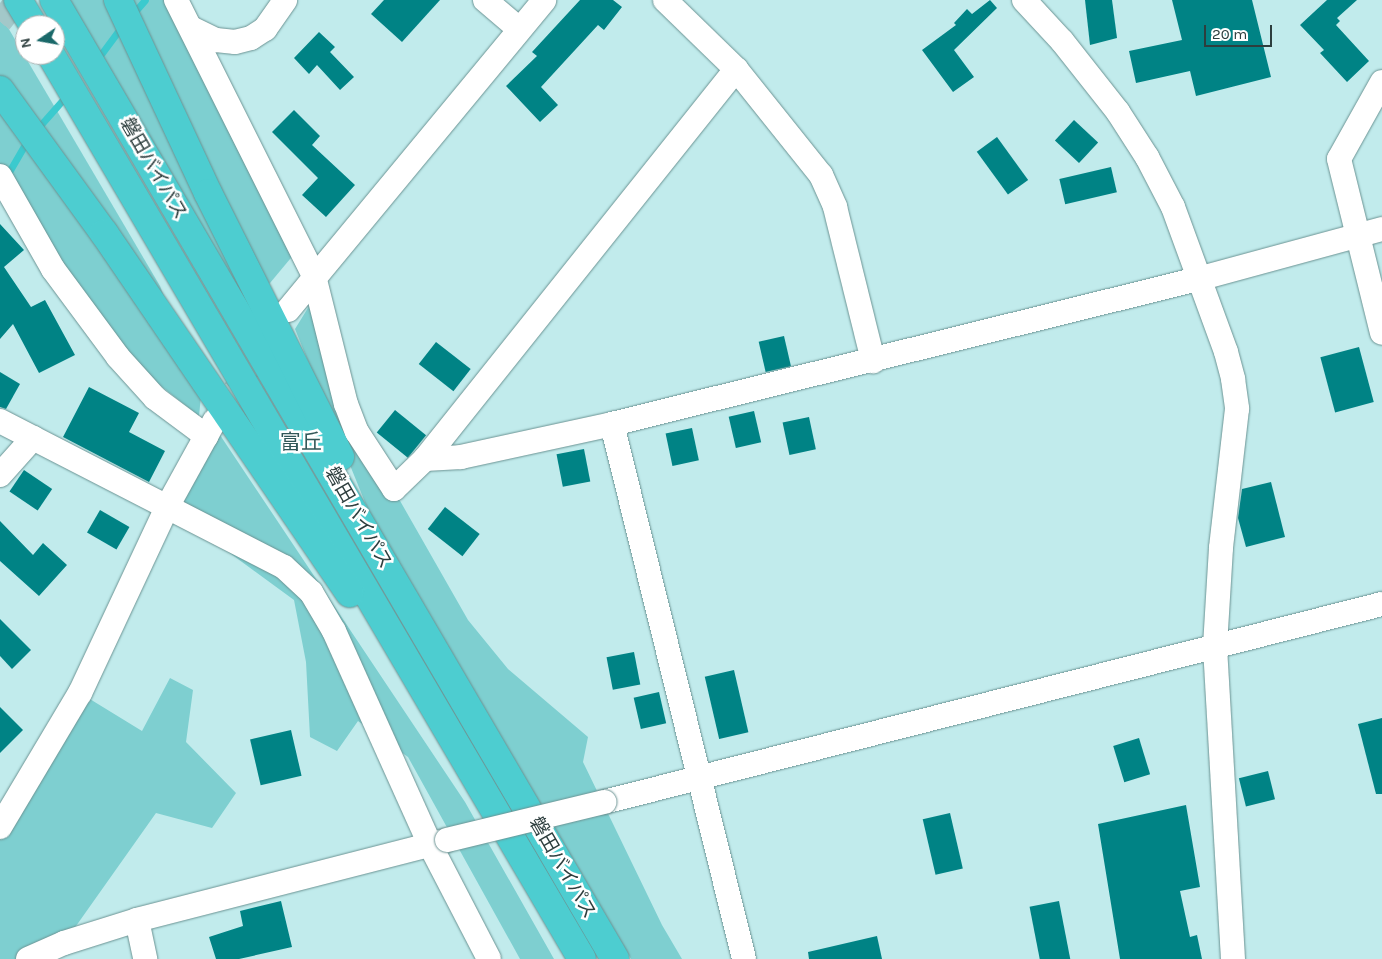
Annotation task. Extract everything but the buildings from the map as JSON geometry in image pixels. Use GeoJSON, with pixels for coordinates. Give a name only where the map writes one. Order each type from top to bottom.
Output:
{"type":"FeatureCollection","features":[{"type":"Feature","properties":{"kind":"highway"},"geometry":{"type":"LineString","coordinates":[[18,0],[27,15]]}},
{"type":"Feature","properties":{"kind":"highway","name":"磐田バイパス"},"geometry":{"type":"LineString","coordinates":[[54,0],[615,959]]}},
{"type":"Feature","properties":{"kind":"highway"},"geometry":{"type":"LineString","coordinates":[[118,0],[208,193],[459,691]]}},
{"type":"Feature","properties":{"kind":"highway","name":"磐田バイパス"},"geometry":{"type":"LineString","coordinates":[[57,65],[582,959]]}},
{"type":"Feature","properties":{"kind":"highway"},"geometry":{"type":"LineString","coordinates":[[0,90],[104,233],[323,556],[440,715]]}},
{"type":"Feature","properties":{"kind":"street"},"geometry":{"type":"LineString","coordinates":[[176,0],[314,276],[346,404],[357,432],[394,489],[426,459],[736,68]]}},
{"type":"Feature","properties":{"kind":"street"},"geometry":{"type":"LineString","coordinates":[[191,28],[216,40],[235,42],[251,38],[265,29],[285,0]]}},
{"type":"Feature","properties":{"kind":"street"},"geometry":{"type":"LineString","coordinates":[[485,0],[519,29]]}},
{"type":"Feature","properties":{"kind":"street"},"geometry":{"type":"LineString","coordinates":[[288,310],[314,276],[544,0]]}},
{"type":"Feature","properties":{"kind":"street"},"geometry":{"type":"LineString","coordinates":[[665,0],[736,68],[821,175],[835,207],[873,361]]}},
{"type":"Feature","properties":{"kind":"street"},"geometry":{"type":"LineString","coordinates":[[1024,0],[1062,41],[1118,112],[1142,150],[1173,207],[1226,352],[1237,408],[1221,548],[1215,647],[1233,959]]}},
{"type":"Feature","properties":{"kind":"street"},"geometry":{"type":"LineString","coordinates":[[1382,82],[1339,159],[1382,333]]}},
{"type":"Feature","properties":{"kind":"street"},"geometry":{"type":"LineString","coordinates":[[0,176],[53,270],[118,357],[155,398],[210,428],[167,507],[80,693],[0,827]]}},
{"type":"Feature","properties":{"kind":"street"},"geometry":{"type":"LineString","coordinates":[[426,459],[461,457],[612,424],[873,361],[1198,279],[1382,229]]}},
{"type":"Feature","properties":{"kind":"street"},"geometry":{"type":"LineString","coordinates":[[0,421],[284,566],[311,592],[334,631],[438,843],[489,959]]}},
{"type":"Feature","properties":{"kind":"street"},"geometry":{"type":"LineString","coordinates":[[612,424],[744,959]]}},
{"type":"Feature","properties":{"kind":"street"},"geometry":{"type":"LineString","coordinates":[[0,475],[33,438]]}},
{"type":"Feature","properties":{"kind":"street"},"geometry":{"type":"LineString","coordinates":[[28,959],[64,943],[137,920],[1382,604]]}},
{"type":"Feature","properties":{"kind":"street"},"geometry":{"type":"LineString","coordinates":[[137,920],[145,959]]}},
{"type":"Feature","properties":{"kind":"shaded area"},"geometry":{"type":"Polygon","coordinates":[[[63,0],[174,0],[300,247],[241,318],[63,0]]]}},
{"type":"Feature","properties":{"kind":"shaded area"},"geometry":{"type":"Polygon","coordinates":[[[0,14],[15,40],[15,65],[30,65],[160,286],[201,396],[199,416],[157,383],[77,301],[0,198],[0,14]]]}},
{"type":"Feature","properties":{"kind":"shaded area"},"geometry":{"type":"Polygon","coordinates":[[[311,303],[387,478],[468,620],[508,669],[588,737],[583,762],[662,925],[682,959],[631,959],[375,527],[295,329],[311,303]]]}},
{"type":"Feature","properties":{"kind":"shaded area"},"geometry":{"type":"Polygon","coordinates":[[[220,435],[465,802],[554,959],[520,959],[408,757],[358,721],[337,751],[310,737],[306,662],[294,600],[167,507],[220,435]]]}},
{"type":"Feature","properties":{"kind":"shaded area"},"geometry":{"type":"Polygon","coordinates":[[[170,678],[193,690],[186,742],[236,793],[212,828],[156,813],[64,943],[28,959],[0,959],[0,825],[80,693],[142,731],[170,678]]]}},
{"type":"Feature","properties":{"kind":"waterway"},"geometry":{"type":"LineString","coordinates":[[131,16],[145,0]]}},
{"type":"Feature","properties":{"kind":"waterway"},"geometry":{"type":"LineString","coordinates":[[96,61],[122,26]]}},
{"type":"Feature","properties":{"kind":"waterway"},"geometry":{"type":"LineString","coordinates":[[37,129],[68,94]]}},
{"type":"Feature","properties":{"kind":"waterway"},"geometry":{"type":"LineString","coordinates":[[6,177],[28,139]]}},
{"type":"Feature","properties":{"kind":"tunnel"},"geometry":{"type":"LineString","coordinates":[[0,22],[18,0]]}},
{"type":"Feature","properties":{"kind":"tunnel"},"geometry":{"type":"LineString","coordinates":[[215,420],[269,338]]}},
{"type":"Feature","properties":{"kind":"district","name":"富丘"},"geometry":{"type":"Point","coordinates":[301,442]}}]}
